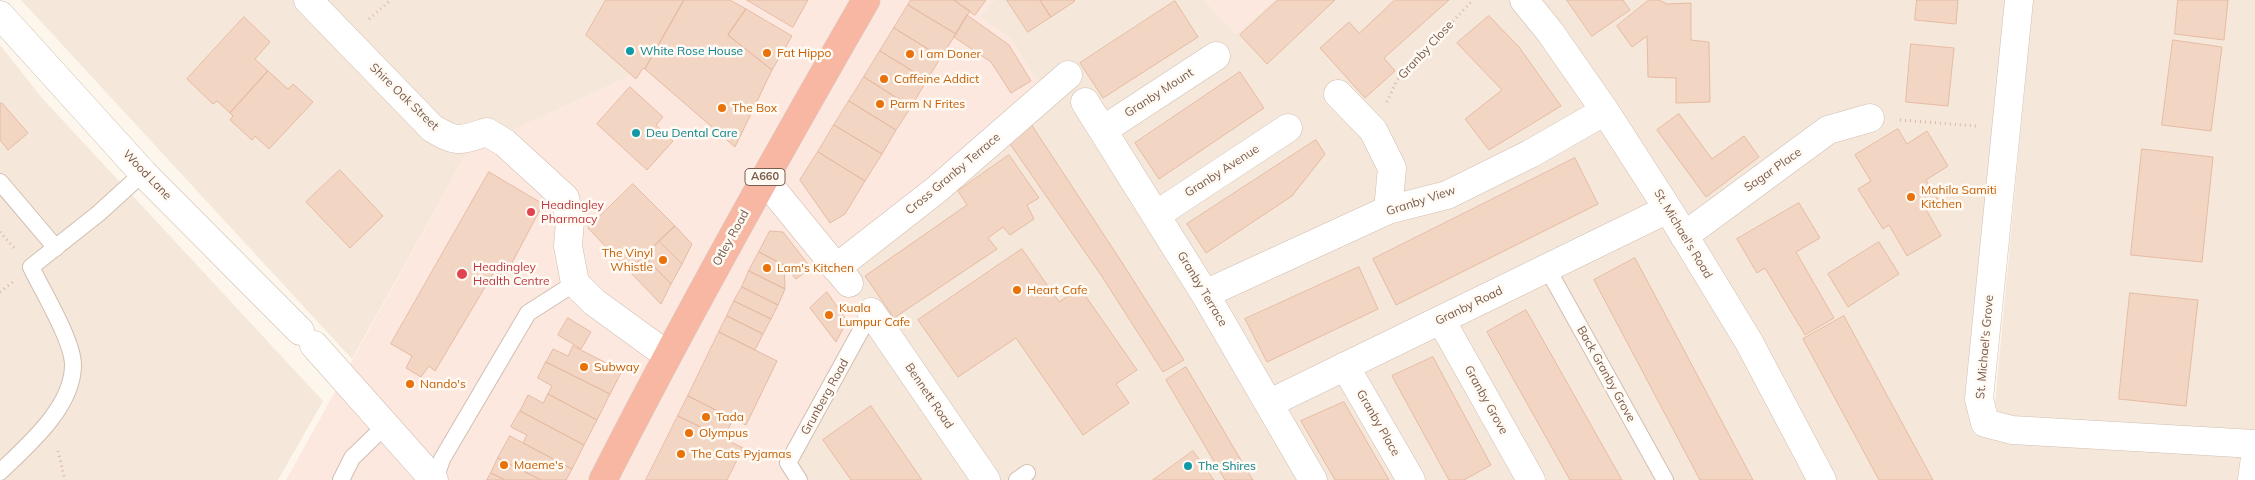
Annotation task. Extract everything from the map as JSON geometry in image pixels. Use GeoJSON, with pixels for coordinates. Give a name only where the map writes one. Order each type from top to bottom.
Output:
{"type":"FeatureCollection","features":[{"type":"Feature","properties":{"kind":"highway","name":"Otley Road"},"geometry":{"type":"LineString","coordinates":[[603,480],[667,355],[866,0]]}},
{"type":"Feature","properties":{"kind":"street","name":"Shire Oak Street"},"geometry":{"type":"LineString","coordinates":[[308,0],[432,128],[451,140],[469,138],[487,132],[506,143],[565,198],[570,222],[568,246],[575,283]]}},
{"type":"Feature","properties":{"kind":"street","name":"St. Michael's Road"},"geometry":{"type":"LineString","coordinates":[[1524,0],[1550,32],[1606,111],[1668,209],[1749,342],[1822,480]]}},
{"type":"Feature","properties":{"kind":"street","name":"St. Michael's Grove"},"geometry":{"type":"LineString","coordinates":[[2019,0],[1979,398],[1985,423],[2012,430],[2255,444]]}},
{"type":"Feature","properties":{"kind":"street","name":"Wood Lane"},"geometry":{"type":"LineString","coordinates":[[0,14],[143,173],[307,338],[435,480]]}},
{"type":"Feature","properties":{"kind":"street","name":"Granby Mount"},"geometry":{"type":"LineString","coordinates":[[1102,130],[1216,56]]}},
{"type":"Feature","properties":{"kind":"street","name":"Cross Granby Terrace"},"geometry":{"type":"LineString","coordinates":[[764,179],[843,275],[936,190],[1072,82]]}},
{"type":"Feature","properties":{"kind":"street","name":"Granby Terrace"},"geometry":{"type":"LineString","coordinates":[[1072,82],[1205,294],[1313,480]]}},
{"type":"Feature","properties":{"kind":"street"},"geometry":{"type":"LineString","coordinates":[[1338,94],[1372,130],[1392,168],[1388,210]]}},
{"type":"Feature","properties":{"kind":"street","name":"Granby View"},"geometry":{"type":"LineString","coordinates":[[1205,294],[1388,210],[1447,194],[1530,154],[1606,111]]}},
{"type":"Feature","properties":{"kind":"street","name":"Sagar Place"},"geometry":{"type":"LineString","coordinates":[[1684,236],[1828,130],[1870,118]]}},
{"type":"Feature","properties":{"kind":"street","name":"Granby Avenue"},"geometry":{"type":"LineString","coordinates":[[1156,214],[1288,128]]}},
{"type":"Feature","properties":{"kind":"street","name":"Granby Road"},"geometry":{"type":"LineString","coordinates":[[1270,403],[1668,209]]}},
{"type":"Feature","properties":{"kind":"street"},"geometry":{"type":"LineString","coordinates":[[575,283],[594,302],[667,355]]}},
{"type":"Feature","properties":{"kind":"street","name":"Bennett Road"},"geometry":{"type":"LineString","coordinates":[[871,312],[986,480]]}},
{"type":"Feature","properties":{"kind":"street","name":"Granby Grove"},"geometry":{"type":"LineString","coordinates":[[1441,320],[1531,480]]}},
{"type":"Feature","properties":{"kind":"street","name":"Granby Place"},"geometry":{"type":"LineString","coordinates":[[1345,366],[1411,480]]}},
{"type":"Feature","properties":{"kind":"street"},"geometry":{"type":"LineString","coordinates":[[2252,480],[2255,458]]}},
{"type":"Feature","properties":{"kind":"lane"},"geometry":{"type":"LineString","coordinates":[[0,472],[44,429],[69,389],[73,364],[68,343],[31,267],[99,214],[143,173]]}},
{"type":"Feature","properties":{"kind":"lane"},"geometry":{"type":"LineString","coordinates":[[0,182],[56,248]]}},
{"type":"Feature","properties":{"kind":"lane","name":"Back Granby Grove"},"geometry":{"type":"LineString","coordinates":[[1546,268],[1665,480]]}},
{"type":"Feature","properties":{"kind":"lane"},"geometry":{"type":"LineString","coordinates":[[435,480],[442,459],[528,313],[575,283]]}},
{"type":"Feature","properties":{"kind":"lane","name":"Grunberg Road"},"geometry":{"type":"LineString","coordinates":[[799,480],[788,463],[871,312]]}},
{"type":"Feature","properties":{"kind":"lane"},"geometry":{"type":"LineString","coordinates":[[341,480],[352,458],[386,425]]}},
{"type":"Feature","properties":{"kind":"path","name":"Granby Close"},"geometry":{"type":"LineString","coordinates":[[1372,130],[1398,80],[1473,0]]}},
{"type":"Feature","properties":{"kind":"path"},"geometry":{"type":"LineString","coordinates":[[1870,118],[2007,128]]}},
{"type":"Feature","properties":{"kind":"shaded area"},"geometry":{"type":"Polygon","coordinates":[[[21,0],[684,0],[645,69],[468,151],[352,359],[21,0]]]}},
{"type":"Feature","properties":{"kind":"shaded area"},"geometry":{"type":"Polygon","coordinates":[[[684,0],[994,0],[980,18],[1010,38],[1035,78],[1051,90],[836,268],[871,312],[788,463],[799,480],[286,480],[468,151],[645,69],[684,0]]]}},
{"type":"Feature","properties":{"kind":"shaded area"},"geometry":{"type":"Polygon","coordinates":[[[994,0],[1205,0],[1236,34],[1273,0],[2019,0],[1979,399],[2003,428],[1995,403],[2033,0],[2255,0],[2255,480],[799,480],[788,463],[836,268],[1050,89],[1035,78],[1010,38],[980,18],[994,0]]]}},
{"type":"Feature","properties":{"kind":"shaded area"},"geometry":{"type":"Polygon","coordinates":[[[1205,0],[1273,0],[1236,34],[1205,0]]]}},
{"type":"Feature","properties":{"kind":"shaded area"},"geometry":{"type":"Polygon","coordinates":[[[0,45],[42,98],[323,401],[278,480],[0,480],[0,45]]]}},
{"type":"Feature","properties":{"kind":"building","name":"White Rose House"},"geometry":{"type":"Polygon","coordinates":[[[606,0],[684,0],[645,69],[643,68],[636,79],[586,35],[606,0]]]}},
{"type":"Feature","properties":{"kind":"building","name":"The Box"},"geometry":{"type":"Polygon","coordinates":[[[684,0],[730,0],[746,9],[728,35],[772,70],[735,147],[645,69],[684,0]]]}},
{"type":"Feature","properties":{"kind":"building"},"geometry":{"type":"Polygon","coordinates":[[[747,0],[808,0],[793,27],[747,0]]]}},
{"type":"Feature","properties":{"kind":"building"},"geometry":{"type":"Polygon","coordinates":[[[911,0],[954,0],[970,11],[956,34],[908,5],[911,0]]]}},
{"type":"Feature","properties":{"kind":"building"},"geometry":{"type":"Polygon","coordinates":[[[954,0],[986,0],[975,15],[954,0]]]}},
{"type":"Feature","properties":{"kind":"building"},"geometry":{"type":"Polygon","coordinates":[[[1007,0],[1040,0],[1051,17],[1028,32],[1007,0]]]}},
{"type":"Feature","properties":{"kind":"building"},"geometry":{"type":"Polygon","coordinates":[[[1040,0],[1074,0],[1075,1],[1051,17],[1040,0]]]}},
{"type":"Feature","properties":{"kind":"building"},"geometry":{"type":"Polygon","coordinates":[[[1278,0],[1335,0],[1267,64],[1240,35],[1278,0]]]}},
{"type":"Feature","properties":{"kind":"building"},"geometry":{"type":"Polygon","coordinates":[[[1395,0],[1449,0],[1384,58],[1395,71],[1365,98],[1320,48],[1349,22],[1359,33],[1395,0]]]}},
{"type":"Feature","properties":{"kind":"building"},"geometry":{"type":"Polygon","coordinates":[[[1567,0],[1623,0],[1630,10],[1592,36],[1567,0]]]}},
{"type":"Feature","properties":{"kind":"building"},"geometry":{"type":"Polygon","coordinates":[[[1649,0],[1659,0],[1667,4],[1691,3],[1691,40],[1709,42],[1710,102],[1676,103],[1676,78],[1648,77],[1647,36],[1632,47],[1617,26],[1649,0]]]}},
{"type":"Feature","properties":{"kind":"building"},"geometry":{"type":"Polygon","coordinates":[[[1917,0],[1958,0],[1956,24],[1915,20],[1917,0]]]}},
{"type":"Feature","properties":{"kind":"building"},"geometry":{"type":"Polygon","coordinates":[[[2178,0],[2228,0],[2224,40],[2175,34],[2178,0]]]}},
{"type":"Feature","properties":{"kind":"building"},"geometry":{"type":"Polygon","coordinates":[[[1175,1],[1198,37],[1103,98],[1080,63],[1175,1]]]}},
{"type":"Feature","properties":{"kind":"building"},"geometry":{"type":"Polygon","coordinates":[[[908,5],[956,34],[941,57],[894,28],[908,5]]]}},
{"type":"Feature","properties":{"kind":"building","name":"Fat Hippo"},"geometry":{"type":"Polygon","coordinates":[[[746,9],[792,36],[772,70],[728,35],[746,9]]]}},
{"type":"Feature","properties":{"kind":"building"},"geometry":{"type":"Polygon","coordinates":[[[967,15],[1009,45],[1031,81],[1011,93],[991,62],[954,37],[967,15]]]}},
{"type":"Feature","properties":{"kind":"building"},"geometry":{"type":"Polygon","coordinates":[[[1489,16],[1519,47],[1561,106],[1489,150],[1465,119],[1502,90],[1457,43],[1489,16]]]}},
{"type":"Feature","properties":{"kind":"building"},"geometry":{"type":"Polygon","coordinates":[[[244,17],[270,42],[255,59],[268,71],[230,113],[217,101],[213,104],[187,79],[244,17]]]}},
{"type":"Feature","properties":{"kind":"building","name":"I am Doner"},"geometry":{"type":"Polygon","coordinates":[[[894,28],[941,57],[927,80],[880,51],[894,28]]]}},
{"type":"Feature","properties":{"kind":"building"},"geometry":{"type":"Polygon","coordinates":[[[2173,40],[2222,47],[2211,131],[2162,125],[2173,40]]]}},
{"type":"Feature","properties":{"kind":"building"},"geometry":{"type":"Polygon","coordinates":[[[1911,44],[1954,48],[1948,106],[1906,102],[1911,44]]]}},
{"type":"Feature","properties":{"kind":"building"},"geometry":{"type":"Polygon","coordinates":[[[880,51],[927,80],[911,107],[864,77],[880,51]]]}},
{"type":"Feature","properties":{"kind":"building"},"geometry":{"type":"Polygon","coordinates":[[[268,71],[288,89],[293,84],[313,102],[269,149],[255,136],[252,140],[230,120],[233,116],[230,113],[268,71]]]}},
{"type":"Feature","properties":{"kind":"building"},"geometry":{"type":"Polygon","coordinates":[[[1240,72],[1264,108],[1159,179],[1135,143],[1240,72]]]}},
{"type":"Feature","properties":{"kind":"building","name":"Parm N Frites"},"geometry":{"type":"Polygon","coordinates":[[[864,77],[911,107],[896,130],[849,101],[864,77]]]}},
{"type":"Feature","properties":{"kind":"building","name":"Deu Dental Care"},"geometry":{"type":"Polygon","coordinates":[[[630,87],[663,117],[656,125],[673,141],[647,170],[597,124],[630,87]]]}},
{"type":"Feature","properties":{"kind":"building"},"geometry":{"type":"Polygon","coordinates":[[[849,101],[896,130],[882,154],[834,125],[849,101]]]}},
{"type":"Feature","properties":{"kind":"building"},"geometry":{"type":"Polygon","coordinates":[[[2,103],[28,133],[8,150],[0,140],[0,104],[2,103]]]}},
{"type":"Feature","properties":{"kind":"building"},"geometry":{"type":"Polygon","coordinates":[[[1679,114],[1712,159],[1744,136],[1759,157],[1706,197],[1657,130],[1679,114]]]}},
{"type":"Feature","properties":{"kind":"building"},"geometry":{"type":"Polygon","coordinates":[[[1031,124],[1184,360],[1163,372],[1101,275],[1008,141],[1031,124]]]}},
{"type":"Feature","properties":{"kind":"building"},"geometry":{"type":"Polygon","coordinates":[[[834,125],[882,154],[865,181],[818,152],[834,125]]]}},
{"type":"Feature","properties":{"kind":"building"},"geometry":{"type":"Polygon","coordinates":[[[1898,129],[1907,144],[1927,131],[1948,166],[1926,180],[1940,203],[1927,211],[1941,236],[1907,256],[1889,225],[1883,229],[1858,189],[1871,181],[1855,155],[1898,129]]]}},
{"type":"Feature","properties":{"kind":"building"},"geometry":{"type":"Polygon","coordinates":[[[1316,140],[1325,154],[1292,196],[1206,253],[1187,224],[1316,140]]]}},
{"type":"Feature","properties":{"kind":"building"},"geometry":{"type":"Polygon","coordinates":[[[2142,149],[2213,157],[2202,262],[2131,255],[2142,149]]]}},
{"type":"Feature","properties":{"kind":"building"},"geometry":{"type":"Polygon","coordinates":[[[818,152],[865,181],[845,214],[830,223],[800,180],[818,152]]]}},
{"type":"Feature","properties":{"kind":"building"},"geometry":{"type":"Polygon","coordinates":[[[1009,155],[1039,198],[1027,205],[1034,219],[1010,235],[1003,227],[988,238],[997,249],[894,318],[865,276],[967,205],[958,191],[1009,155]]]}},
{"type":"Feature","properties":{"kind":"building"},"geometry":{"type":"Polygon","coordinates":[[[1575,158],[1598,204],[1396,305],[1373,259],[1575,158]]]}},
{"type":"Feature","properties":{"kind":"building"},"geometry":{"type":"Polygon","coordinates":[[[340,170],[383,216],[350,248],[306,202],[340,170]]]}},
{"type":"Feature","properties":{"kind":"building","name":"Headingley Health Centre"},"geometry":{"type":"Polygon","coordinates":[[[489,172],[543,204],[505,276],[494,272],[435,371],[429,366],[421,377],[406,368],[412,356],[391,344],[489,172]]]}},
{"type":"Feature","properties":{"kind":"building"},"geometry":{"type":"Polygon","coordinates":[[[633,184],[675,226],[629,271],[588,228],[633,184]]]}},
{"type":"Feature","properties":{"kind":"building"},"geometry":{"type":"Polygon","coordinates":[[[1799,203],[1820,238],[1796,252],[1834,318],[1805,335],[1765,268],[1757,273],[1737,239],[1799,203]]]}},
{"type":"Feature","properties":{"kind":"building"},"geometry":{"type":"Polygon","coordinates":[[[675,226],[692,244],[682,264],[659,241],[675,226]]]}},
{"type":"Feature","properties":{"kind":"building"},"geometry":{"type":"Polygon","coordinates":[[[770,231],[783,232],[811,268],[796,279],[784,265],[759,252],[770,231]]]}},
{"type":"Feature","properties":{"kind":"building","name":"The Vinyl Whistle"},"geometry":{"type":"Polygon","coordinates":[[[659,241],[682,264],[671,284],[644,256],[659,241]]]}},
{"type":"Feature","properties":{"kind":"building"},"geometry":{"type":"Polygon","coordinates":[[[1879,242],[1899,274],[1848,307],[1828,274],[1879,242]]]}},
{"type":"Feature","properties":{"kind":"building"},"geometry":{"type":"Polygon","coordinates":[[[1022,249],[1059,302],[1080,288],[1137,370],[1116,384],[1129,403],[1083,435],[1016,338],[958,377],[918,320],[1022,249]]]}},
{"type":"Feature","properties":{"kind":"building","name":"Lam's Kitchen"},"geometry":{"type":"Polygon","coordinates":[[[759,252],[784,265],[785,289],[749,271],[759,252]]]}},
{"type":"Feature","properties":{"kind":"building"},"geometry":{"type":"Polygon","coordinates":[[[644,256],[671,284],[661,304],[629,271],[644,256]]]}},
{"type":"Feature","properties":{"kind":"building"},"geometry":{"type":"Polygon","coordinates":[[[1635,258],[1753,480],[1700,480],[1594,280],[1635,258]]]}},
{"type":"Feature","properties":{"kind":"building"},"geometry":{"type":"Polygon","coordinates":[[[1359,267],[1378,309],[1267,362],[1245,319],[1359,267]]]}},
{"type":"Feature","properties":{"kind":"building"},"geometry":{"type":"Polygon","coordinates":[[[749,271],[785,289],[778,305],[742,287],[749,271]]]}},
{"type":"Feature","properties":{"kind":"building"},"geometry":{"type":"Polygon","coordinates":[[[742,287],[778,305],[771,319],[734,301],[742,287]]]}},
{"type":"Feature","properties":{"kind":"building","name":"Kuala Lumpur Cafe"},"geometry":{"type":"Polygon","coordinates":[[[827,292],[847,321],[836,342],[810,308],[827,292]]]}},
{"type":"Feature","properties":{"kind":"building"},"geometry":{"type":"Polygon","coordinates":[[[2130,293],[2198,300],[2186,406],[2119,399],[2130,293]]]}},
{"type":"Feature","properties":{"kind":"building"},"geometry":{"type":"Polygon","coordinates":[[[734,301],[771,319],[763,334],[727,316],[734,301]]]}},
{"type":"Feature","properties":{"kind":"building"},"geometry":{"type":"Polygon","coordinates":[[[1526,310],[1622,480],[1570,480],[1487,332],[1526,310]]]}},
{"type":"Feature","properties":{"kind":"building"},"geometry":{"type":"Polygon","coordinates":[[[727,316],[763,334],[755,350],[719,332],[727,316]]]}},
{"type":"Feature","properties":{"kind":"building"},"geometry":{"type":"Polygon","coordinates":[[[1844,316],[1933,480],[1879,480],[1803,339],[1844,316]]]}},
{"type":"Feature","properties":{"kind":"building"},"geometry":{"type":"Polygon","coordinates":[[[568,318],[591,332],[581,349],[558,335],[568,318]]]}},
{"type":"Feature","properties":{"kind":"building"},"geometry":{"type":"Polygon","coordinates":[[[719,332],[777,361],[746,425],[688,396],[719,332]]]}},
{"type":"Feature","properties":{"kind":"building","name":"Subway"},"geometry":{"type":"Polygon","coordinates":[[[573,346],[622,371],[610,394],[546,362],[553,349],[568,356],[573,346]]]}},
{"type":"Feature","properties":{"kind":"building"},"geometry":{"type":"Polygon","coordinates":[[[1433,357],[1491,465],[1464,480],[1449,480],[1392,376],[1433,357]]]}},
{"type":"Feature","properties":{"kind":"building"},"geometry":{"type":"Polygon","coordinates":[[[546,362],[610,394],[597,420],[548,394],[552,386],[538,378],[546,362]]]}},
{"type":"Feature","properties":{"kind":"building"},"geometry":{"type":"Polygon","coordinates":[[[1186,367],[1253,480],[1225,480],[1166,380],[1186,367]]]}},
{"type":"Feature","properties":{"kind":"building"},"geometry":{"type":"Polygon","coordinates":[[[548,394],[597,420],[584,445],[520,411],[528,395],[543,403],[548,394]]]}},
{"type":"Feature","properties":{"kind":"building","name":"Tada"},"geometry":{"type":"Polygon","coordinates":[[[688,396],[733,419],[724,438],[678,416],[688,396]]]}},
{"type":"Feature","properties":{"kind":"building"},"geometry":{"type":"Polygon","coordinates":[[[1344,402],[1389,480],[1335,480],[1301,421],[1344,402]]]}},
{"type":"Feature","properties":{"kind":"building"},"geometry":{"type":"Polygon","coordinates":[[[871,406],[922,480],[851,480],[823,440],[871,406]]]}},
{"type":"Feature","properties":{"kind":"building"},"geometry":{"type":"Polygon","coordinates":[[[520,411],[584,445],[572,469],[523,443],[527,435],[511,427],[520,411]]]}},
{"type":"Feature","properties":{"kind":"building"},"geometry":{"type":"Polygon","coordinates":[[[678,416],[743,448],[727,480],[646,480],[678,416]]]}},
{"type":"Feature","properties":{"kind":"building"},"geometry":{"type":"Polygon","coordinates":[[[510,436],[572,469],[566,480],[541,480],[498,458],[510,436]]]}},
{"type":"Feature","properties":{"kind":"building","name":"The Shires"},"geometry":{"type":"Polygon","coordinates":[[[1193,451],[1214,480],[1153,480],[1193,451]]]}},
{"type":"Feature","properties":{"kind":"building","name":"Maeme's"},"geometry":{"type":"Polygon","coordinates":[[[498,458],[541,480],[505,480],[491,473],[498,458]]]}},
{"type":"Feature","properties":{"kind":"building"},"geometry":{"type":"Polygon","coordinates":[[[491,473],[505,480],[487,480],[491,473]]]}},
{"type":"Feature","properties":{"kind":"place","name":"White Rose House"},"geometry":{"type":"Point","coordinates":[630,51]}},
{"type":"Feature","properties":{"kind":"place","name":"Fat Hippo"},"geometry":{"type":"Point","coordinates":[767,53]}},
{"type":"Feature","properties":{"kind":"place","name":"I am Doner"},"geometry":{"type":"Point","coordinates":[910,54]}},
{"type":"Feature","properties":{"kind":"place","name":"Caffeine Addict"},"geometry":{"type":"Point","coordinates":[884,79]}},
{"type":"Feature","properties":{"kind":"place","name":"Parm N Frites"},"geometry":{"type":"Point","coordinates":[880,104]}},
{"type":"Feature","properties":{"kind":"place","name":"The Box"},"geometry":{"type":"Point","coordinates":[722,108]}},
{"type":"Feature","properties":{"kind":"place","name":"Deu Dental Care"},"geometry":{"type":"Point","coordinates":[636,133]}},
{"type":"Feature","properties":{"kind":"place","name":"Mahila Samiti Kitchen"},"geometry":{"type":"Point","coordinates":[1911,197]}},
{"type":"Feature","properties":{"kind":"place","name":"Headingley Pharmacy"},"geometry":{"type":"Point","coordinates":[531,212]}},
{"type":"Feature","properties":{"kind":"place","name":"The Vinyl Whistle"},"geometry":{"type":"Point","coordinates":[663,260]}},
{"type":"Feature","properties":{"kind":"place","name":"Lam's Kitchen"},"geometry":{"type":"Point","coordinates":[767,268]}},
{"type":"Feature","properties":{"kind":"place","name":"Headingley Health Centre"},"geometry":{"type":"Point","coordinates":[462,274]}},
{"type":"Feature","properties":{"kind":"place","name":"Heart Cafe"},"geometry":{"type":"Point","coordinates":[1017,290]}},
{"type":"Feature","properties":{"kind":"place","name":"Kuala Lumpur Cafe"},"geometry":{"type":"Point","coordinates":[829,315]}},
{"type":"Feature","properties":{"kind":"place","name":"Subway"},"geometry":{"type":"Point","coordinates":[584,367]}},
{"type":"Feature","properties":{"kind":"place","name":"Nando's"},"geometry":{"type":"Point","coordinates":[410,384]}},
{"type":"Feature","properties":{"kind":"place","name":"Tada"},"geometry":{"type":"Point","coordinates":[706,417]}},
{"type":"Feature","properties":{"kind":"place","name":"Olympus"},"geometry":{"type":"Point","coordinates":[689,433]}},
{"type":"Feature","properties":{"kind":"place","name":"The Cats Pyjamas"},"geometry":{"type":"Point","coordinates":[681,454]}},
{"type":"Feature","properties":{"kind":"place","name":"Maeme's"},"geometry":{"type":"Point","coordinates":[504,465]}},
{"type":"Feature","properties":{"kind":"place","name":"The Shires"},"geometry":{"type":"Point","coordinates":[1188,466]}}]}
